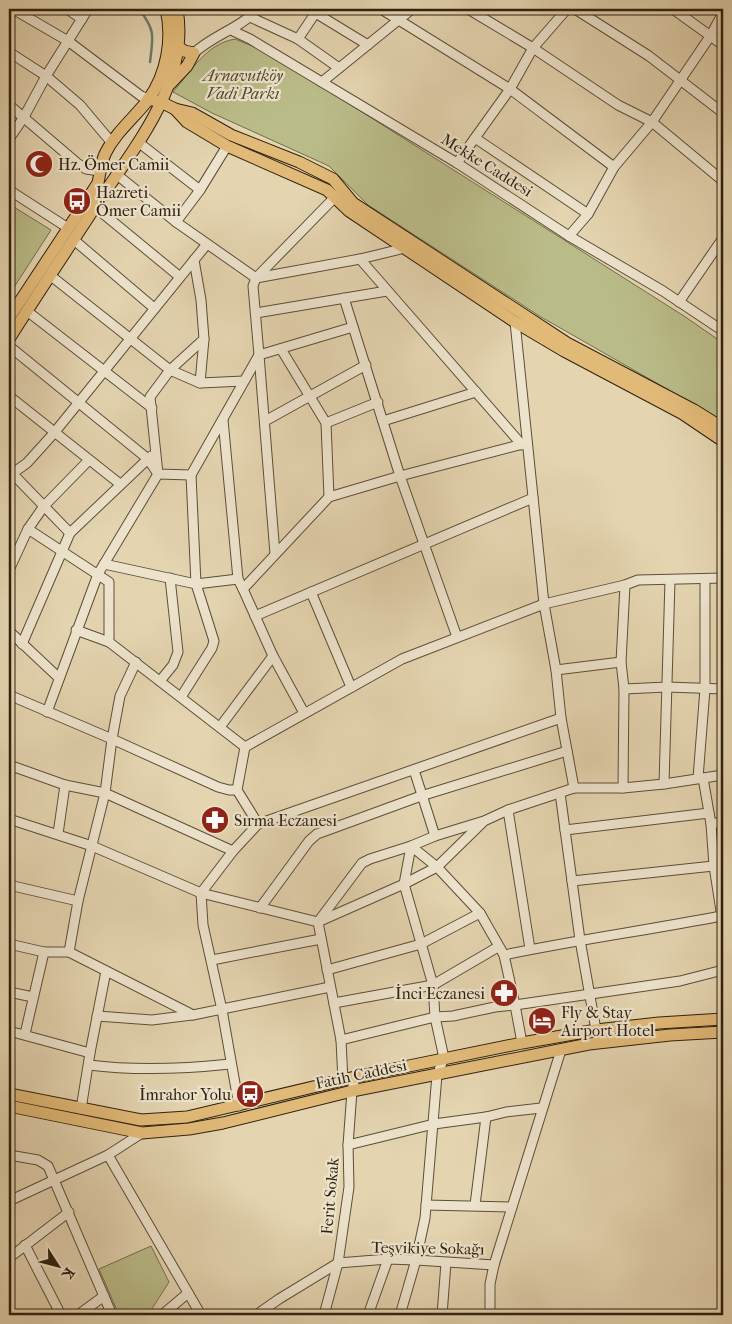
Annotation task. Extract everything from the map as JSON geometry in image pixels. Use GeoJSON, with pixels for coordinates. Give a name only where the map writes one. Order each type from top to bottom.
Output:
{"type":"FeatureCollection","features":[{"type":"Feature","properties":{"kind":"main road"},"geometry":{"type":"LineString","coordinates":[[9,318],[98,183],[102,161],[112,143],[148,99],[164,68],[169,46],[169,19],[166,9]]}},
{"type":"Feature","properties":{"kind":"main road"},"geometry":{"type":"LineString","coordinates":[[9,339],[138,142],[161,102],[179,47],[179,18],[177,9]]}},
{"type":"Feature","properties":{"kind":"main road"},"geometry":{"type":"LineString","coordinates":[[168,85],[187,66],[194,53],[188,53],[179,47]]}},
{"type":"Feature","properties":{"kind":"main road"},"geometry":{"type":"LineString","coordinates":[[148,99],[192,113],[231,135],[299,162],[333,179],[349,211],[405,248],[517,318],[694,410],[723,428]]}},
{"type":"Feature","properties":{"kind":"main road"},"geometry":{"type":"LineString","coordinates":[[175,109],[187,122],[228,146],[327,190],[339,193],[564,351],[683,414],[723,442]]}},
{"type":"Feature","properties":{"kind":"main road"},"geometry":{"type":"LineString","coordinates":[[125,126],[133,126],[138,129],[140,134],[138,142]]}},
{"type":"Feature","properties":{"kind":"main road"},"geometry":{"type":"LineString","coordinates":[[100,171],[116,174]]}},
{"type":"Feature","properties":{"kind":"main road"},"geometry":{"type":"LineString","coordinates":[[68,228],[74,240]]}},
{"type":"Feature","properties":{"kind":"main road"},"geometry":{"type":"LineString","coordinates":[[9,1094],[81,1110],[141,1120],[187,1118],[355,1077],[522,1043],[596,1030],[659,1023],[723,1019]]}},
{"type":"Feature","properties":{"kind":"main road","name":"Fatih Caddesi"},"geometry":{"type":"LineString","coordinates":[[9,1106],[142,1133],[189,1129],[352,1091],[589,1044],[723,1032]]}},
{"type":"Feature","properties":{"kind":"main road"},"geometry":{"type":"LineString","coordinates":[[292,1093],[296,1105]]}},
{"type":"Feature","properties":{"kind":"street"},"geometry":{"type":"LineString","coordinates":[[13,9],[68,41],[140,96],[148,99]]}},
{"type":"Feature","properties":{"kind":"street"},"geometry":{"type":"LineString","coordinates":[[67,9],[82,19]]}},
{"type":"Feature","properties":{"kind":"street"},"geometry":{"type":"LineString","coordinates":[[9,139],[88,9]]}},
{"type":"Feature","properties":{"kind":"street"},"geometry":{"type":"LineString","coordinates":[[194,53],[201,46],[231,30],[250,17],[258,9]]}},
{"type":"Feature","properties":{"kind":"street"},"geometry":{"type":"LineString","coordinates":[[381,9],[510,89],[614,167]]}},
{"type":"Feature","properties":{"kind":"street"},"geometry":{"type":"LineString","coordinates":[[322,82],[412,9]]}},
{"type":"Feature","properties":{"kind":"street"},"geometry":{"type":"LineString","coordinates":[[468,9],[533,48],[618,105],[652,122],[723,181]]}},
{"type":"Feature","properties":{"kind":"street"},"geometry":{"type":"LineString","coordinates":[[457,163],[510,89],[533,48],[567,9]]}},
{"type":"Feature","properties":{"kind":"street"},"geometry":{"type":"LineString","coordinates":[[575,9],[649,56],[723,113]]}},
{"type":"Feature","properties":{"kind":"street"},"geometry":{"type":"LineString","coordinates":[[673,9],[723,45]]}},
{"type":"Feature","properties":{"kind":"street"},"geometry":{"type":"LineString","coordinates":[[298,39],[314,10],[368,45]]}},
{"type":"Feature","properties":{"kind":"street"},"geometry":{"type":"LineString","coordinates":[[569,236],[588,214],[614,167],[652,122],[711,35],[723,14]]}},
{"type":"Feature","properties":{"kind":"street"},"geometry":{"type":"LineString","coordinates":[[250,17],[298,39],[339,68]]}},
{"type":"Feature","properties":{"kind":"street","name":"Mekke Caddesi"},"geometry":{"type":"LineString","coordinates":[[231,30],[250,38],[457,163],[569,236],[679,302],[723,331]]}},
{"type":"Feature","properties":{"kind":"street"},"geometry":{"type":"LineString","coordinates":[[9,52],[46,76],[80,105],[112,143]]}},
{"type":"Feature","properties":{"kind":"street"},"geometry":{"type":"LineString","coordinates":[[9,105],[86,170],[100,171]]}},
{"type":"Feature","properties":{"kind":"street"},"geometry":{"type":"LineString","coordinates":[[475,138],[588,214]]}},
{"type":"Feature","properties":{"kind":"street"},"geometry":{"type":"LineString","coordinates":[[138,142],[200,190]]}},
{"type":"Feature","properties":{"kind":"street"},"geometry":{"type":"LineString","coordinates":[[176,222],[200,190],[228,146]]}},
{"type":"Feature","properties":{"kind":"street"},"geometry":{"type":"LineString","coordinates":[[116,174],[176,222],[256,278],[360,259],[405,248]]}},
{"type":"Feature","properties":{"kind":"street"},"geometry":{"type":"LineString","coordinates":[[9,190],[68,228]]}},
{"type":"Feature","properties":{"kind":"street"},"geometry":{"type":"LineString","coordinates":[[275,554],[253,286],[256,278],[339,193]]}},
{"type":"Feature","properties":{"kind":"street"},"geometry":{"type":"LineString","coordinates":[[95,206],[180,277]]}},
{"type":"Feature","properties":{"kind":"street"},"geometry":{"type":"LineString","coordinates":[[74,240],[154,308]]}},
{"type":"Feature","properties":{"kind":"street"},"geometry":{"type":"LineString","coordinates":[[679,302],[722,241]]}},
{"type":"Feature","properties":{"kind":"street"},"geometry":{"type":"LineString","coordinates":[[70,533],[10,474],[27,463],[54,433],[207,244]]}},
{"type":"Feature","properties":{"kind":"street"},"geometry":{"type":"LineString","coordinates":[[360,259],[476,392],[525,444]]}},
{"type":"Feature","properties":{"kind":"street"},"geometry":{"type":"LineString","coordinates":[[194,260],[201,300],[204,339],[200,383]]}},
{"type":"Feature","properties":{"kind":"street"},"geometry":{"type":"LineString","coordinates":[[50,276],[170,370],[200,383],[244,381]]}},
{"type":"Feature","properties":{"kind":"street"},"geometry":{"type":"LineString","coordinates":[[256,313],[387,291]]}},
{"type":"Feature","properties":{"kind":"street"},"geometry":{"type":"LineString","coordinates":[[344,298],[400,476],[457,637]]}},
{"type":"Feature","properties":{"kind":"street"},"geometry":{"type":"LineString","coordinates":[[27,310],[152,408]]}},
{"type":"Feature","properties":{"kind":"street"},"geometry":{"type":"LineString","coordinates":[[517,318],[525,444],[533,498],[544,604],[556,670],[561,718],[574,788]]}},
{"type":"Feature","properties":{"kind":"street"},"geometry":{"type":"LineString","coordinates":[[181,697],[212,648],[214,641],[196,584],[191,475],[259,355],[353,327]]}},
{"type":"Feature","properties":{"kind":"street"},"geometry":{"type":"LineString","coordinates":[[48,712],[76,630],[98,574],[158,474],[150,397],[170,370],[204,339]]}},
{"type":"Feature","properties":{"kind":"street"},"geometry":{"type":"LineString","coordinates":[[9,346],[148,459],[158,474]]}},
{"type":"Feature","properties":{"kind":"street"},"geometry":{"type":"LineString","coordinates":[[281,348],[326,423],[329,497]]}},
{"type":"Feature","properties":{"kind":"street"},"geometry":{"type":"LineString","coordinates":[[264,421],[366,365]]}},
{"type":"Feature","properties":{"kind":"street"},"geometry":{"type":"LineString","coordinates":[[383,420],[476,392]]}},
{"type":"Feature","properties":{"kind":"street"},"geometry":{"type":"LineString","coordinates":[[9,396],[120,484]]}},
{"type":"Feature","properties":{"kind":"street"},"geometry":{"type":"LineString","coordinates":[[326,423],[378,402]]}},
{"type":"Feature","properties":{"kind":"street"},"geometry":{"type":"LineString","coordinates":[[223,419],[238,579],[272,656],[304,713]]}},
{"type":"Feature","properties":{"kind":"street"},"geometry":{"type":"LineString","coordinates":[[243,589],[329,497],[400,476],[525,444]]}},
{"type":"Feature","properties":{"kind":"street"},"geometry":{"type":"LineString","coordinates":[[22,644],[70,533],[156,450]]}},
{"type":"Feature","properties":{"kind":"street"},"geometry":{"type":"LineString","coordinates":[[9,570],[28,529],[44,506],[89,460]]}},
{"type":"Feature","properties":{"kind":"street"},"geometry":{"type":"LineString","coordinates":[[158,474],[191,475]]}},
{"type":"Feature","properties":{"kind":"street"},"geometry":{"type":"LineString","coordinates":[[255,616],[533,498]]}},
{"type":"Feature","properties":{"kind":"street"},"geometry":{"type":"LineString","coordinates":[[28,529],[109,582],[109,642]]}},
{"type":"Feature","properties":{"kind":"street"},"geometry":{"type":"LineString","coordinates":[[104,564],[196,584],[238,579]]}},
{"type":"Feature","properties":{"kind":"street"},"geometry":{"type":"LineString","coordinates":[[160,681],[173,665],[178,652],[170,578]]}},
{"type":"Feature","properties":{"kind":"street"},"geometry":{"type":"LineString","coordinates":[[258,824],[237,790],[245,747],[402,659],[544,604],[625,586],[638,580],[723,578]]}},
{"type":"Feature","properties":{"kind":"street"},"geometry":{"type":"LineString","coordinates":[[334,1003],[433,985],[501,951],[530,949],[652,930],[722,914],[719,866],[700,778],[705,689],[705,579]]}},
{"type":"Feature","properties":{"kind":"street"},"geometry":{"type":"LineString","coordinates":[[664,784],[670,580]]}},
{"type":"Feature","properties":{"kind":"street"},"geometry":{"type":"LineString","coordinates":[[623,788],[624,689],[621,662],[625,586]]}},
{"type":"Feature","properties":{"kind":"street"},"geometry":{"type":"LineString","coordinates":[[311,592],[351,687]]}},
{"type":"Feature","properties":{"kind":"street"},"geometry":{"type":"LineString","coordinates":[[76,630],[109,642],[245,747]]}},
{"type":"Feature","properties":{"kind":"street"},"geometry":{"type":"LineString","coordinates":[[9,631],[59,678]]}},
{"type":"Feature","properties":{"kind":"street"},"geometry":{"type":"LineString","coordinates":[[220,727],[272,656]]}},
{"type":"Feature","properties":{"kind":"street"},"geometry":{"type":"LineString","coordinates":[[69,952],[78,901],[105,793],[120,696],[136,662]]}},
{"type":"Feature","properties":{"kind":"street"},"geometry":{"type":"LineString","coordinates":[[556,670],[621,662]]}},
{"type":"Feature","properties":{"kind":"street"},"geometry":{"type":"LineString","coordinates":[[624,689],[666,686],[723,689]]}},
{"type":"Feature","properties":{"kind":"street"},"geometry":{"type":"LineString","coordinates":[[9,695],[218,787],[237,790]]}},
{"type":"Feature","properties":{"kind":"street"},"geometry":{"type":"LineString","coordinates":[[239,1106],[230,1064],[222,1010],[204,926],[201,893],[233,851],[258,824],[561,718]]}},
{"type":"Feature","properties":{"kind":"street"},"geometry":{"type":"LineString","coordinates":[[260,908],[313,836],[421,796],[567,751]]}},
{"type":"Feature","properties":{"kind":"street"},"geometry":{"type":"LineString","coordinates":[[9,765],[65,785],[105,793],[233,851]]}},
{"type":"Feature","properties":{"kind":"street"},"geometry":{"type":"LineString","coordinates":[[414,770],[435,836]]}},
{"type":"Feature","properties":{"kind":"street"},"geometry":{"type":"LineString","coordinates":[[343,1081],[341,1040],[318,922],[362,864],[370,859],[484,821],[508,810],[574,788],[623,788],[723,775]]}},
{"type":"Feature","properties":{"kind":"street"},"geometry":{"type":"LineString","coordinates":[[58,834],[65,785]]}},
{"type":"Feature","properties":{"kind":"street"},"geometry":{"type":"LineString","coordinates":[[560,793],[580,940],[596,1030]]}},
{"type":"Feature","properties":{"kind":"street"},"geometry":{"type":"LineString","coordinates":[[508,810],[530,949]]}},
{"type":"Feature","properties":{"kind":"street"},"geometry":{"type":"LineString","coordinates":[[565,830],[709,813]]}},
{"type":"Feature","properties":{"kind":"street"},"geometry":{"type":"LineString","coordinates":[[9,819],[92,846],[201,893],[318,922],[404,884],[437,867],[484,821]]}},
{"type":"Feature","properties":{"kind":"street"},"geometry":{"type":"LineString","coordinates":[[711,824],[723,822]]}},
{"type":"Feature","properties":{"kind":"street"},"geometry":{"type":"LineString","coordinates":[[411,846],[437,867],[480,913],[501,951],[516,1005],[522,1043]]}},
{"type":"Feature","properties":{"kind":"street"},"geometry":{"type":"LineString","coordinates":[[400,1315],[416,1260],[425,1218],[437,1074],[444,1058],[435,1017],[433,985],[404,884],[411,846]]}},
{"type":"Feature","properties":{"kind":"street"},"geometry":{"type":"LineString","coordinates":[[572,880],[719,866]]}},
{"type":"Feature","properties":{"kind":"street"},"geometry":{"type":"LineString","coordinates":[[9,885],[78,901]]}},
{"type":"Feature","properties":{"kind":"street"},"geometry":{"type":"LineString","coordinates":[[327,970],[421,944],[480,913]]}},
{"type":"Feature","properties":{"kind":"street"},"geometry":{"type":"LineString","coordinates":[[212,960],[321,939]]}},
{"type":"Feature","properties":{"kind":"street"},"geometry":{"type":"LineString","coordinates":[[9,944],[44,952],[69,952],[193,1015]]}},
{"type":"Feature","properties":{"kind":"street"},"geometry":{"type":"LineString","coordinates":[[25,1034],[44,952]]}},
{"type":"Feature","properties":{"kind":"street"},"geometry":{"type":"LineString","coordinates":[[341,1040],[435,1017],[453,1016],[495,1007],[680,981],[723,970]]}},
{"type":"Feature","properties":{"kind":"street"},"geometry":{"type":"LineString","coordinates":[[81,1110],[106,971]]}},
{"type":"Feature","properties":{"kind":"street"},"geometry":{"type":"LineString","coordinates":[[97,1016],[152,1020],[193,1015],[330,987]]}},
{"type":"Feature","properties":{"kind":"street"},"geometry":{"type":"LineString","coordinates":[[9,992],[33,997]]}},
{"type":"Feature","properties":{"kind":"street"},"geometry":{"type":"LineString","coordinates":[[9,1031],[90,1053]]}},
{"type":"Feature","properties":{"kind":"street"},"geometry":{"type":"LineString","coordinates":[[490,1315],[490,1284],[494,1265],[540,1119],[541,1108],[561,1050]]}},
{"type":"Feature","properties":{"kind":"street"},"geometry":{"type":"LineString","coordinates":[[89,1065],[131,1069],[230,1064]]}},
{"type":"Feature","properties":{"kind":"street","name":"Ferit Sokak"},"geometry":{"type":"LineString","coordinates":[[324,1315],[338,1263],[348,1187],[348,1145],[352,1091],[355,1077]]}},
{"type":"Feature","properties":{"kind":"street"},"geometry":{"type":"LineString","coordinates":[[348,1145],[434,1124],[541,1108]]}},
{"type":"Feature","properties":{"kind":"street"},"geometry":{"type":"LineString","coordinates":[[475,1205],[486,1117]]}},
{"type":"Feature","properties":{"kind":"street"},"geometry":{"type":"LineString","coordinates":[[11,1198],[108,1155],[142,1133]]}},
{"type":"Feature","properties":{"kind":"street"},"geometry":{"type":"LineString","coordinates":[[9,1155],[38,1160],[48,1166],[112,1315]]}},
{"type":"Feature","properties":{"kind":"street"},"geometry":{"type":"LineString","coordinates":[[108,1155],[201,1315]]}},
{"type":"Feature","properties":{"kind":"street"},"geometry":{"type":"LineString","coordinates":[[426,1206],[512,1206]]}},
{"type":"Feature","properties":{"kind":"street"},"geometry":{"type":"LineString","coordinates":[[9,1258],[69,1212]]}},
{"type":"Feature","properties":{"kind":"street"},"geometry":{"type":"LineString","coordinates":[[25,1245],[60,1315]]}},
{"type":"Feature","properties":{"kind":"street"},"geometry":{"type":"LineString","coordinates":[[368,1315],[388,1260]]}},
{"type":"Feature","properties":{"kind":"street","name":"Teşvikiye Sokağı"},"geometry":{"type":"LineString","coordinates":[[256,1315],[338,1263],[416,1260],[494,1265]]}},
{"type":"Feature","properties":{"kind":"street"},"geometry":{"type":"LineString","coordinates":[[442,1315],[446,1263]]}},
{"type":"Feature","properties":{"kind":"street"},"geometry":{"type":"LineString","coordinates":[[162,1315],[188,1293]]}},
{"type":"Feature","properties":{"kind":"street"},"geometry":{"type":"LineString","coordinates":[[78,1315],[104,1296]]}},
{"type":"Feature","properties":{"kind":"green space","name":"Arnavutköy Vadi Parkı"},"geometry":{"type":"Polygon","coordinates":[[[235,39],[260,49],[370,117],[684,316],[723,343],[723,421],[541,317],[368,205],[329,166],[212,113],[173,92],[208,52],[216,46],[235,39]]]}},
{"type":"Feature","properties":{"kind":"green space"},"geometry":{"type":"Polygon","coordinates":[[[9,204],[51,230],[9,295],[9,204]]]}},
{"type":"Feature","properties":{"kind":"green space"},"geometry":{"type":"Polygon","coordinates":[[[151,1246],[169,1282],[148,1315],[119,1315],[99,1269],[151,1246]]]}},
{"type":"Feature","properties":{"kind":"waterway"},"geometry":{"type":"LineString","coordinates":[[139,9],[151,29],[152,46],[150,62]]}},
{"type":"Feature","properties":{"kind":"place","name":"Hz. Ömer Camii"},"geometry":{"type":"Point","coordinates":[39,164]}},
{"type":"Feature","properties":{"kind":"place","name":"Hazreti Ömer Camii"},"geometry":{"type":"Point","coordinates":[77,201]}},
{"type":"Feature","properties":{"kind":"place","name":"Sırma Eczanesi"},"geometry":{"type":"Point","coordinates":[215,820]}},
{"type":"Feature","properties":{"kind":"place","name":"İnci Eczanesi"},"geometry":{"type":"Point","coordinates":[504,993]}},
{"type":"Feature","properties":{"kind":"place","name":"Fly & Stay Airport Hotel"},"geometry":{"type":"Point","coordinates":[542,1021]}},
{"type":"Feature","properties":{"kind":"place","name":"İmrahor Yolu"},"geometry":{"type":"Point","coordinates":[250,1094]}}]}
